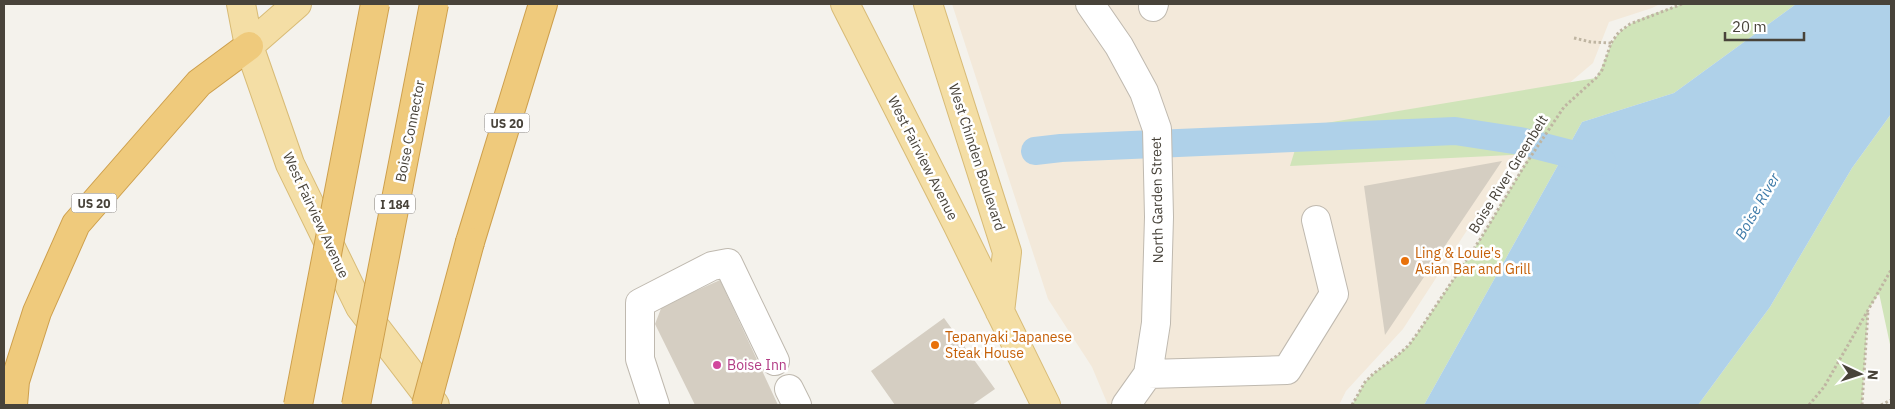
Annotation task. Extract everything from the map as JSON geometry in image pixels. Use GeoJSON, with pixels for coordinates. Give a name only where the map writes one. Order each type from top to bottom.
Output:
{"type":"FeatureCollection","features":[{"type":"Feature","properties":{"kind":"highway"},"geometry":{"type":"LineString","coordinates":[[298,405],[374,4]]}},
{"type":"Feature","properties":{"kind":"highway","name":"Boise Connector"},"geometry":{"type":"LineString","coordinates":[[356,405],[434,4]]}},
{"type":"Feature","properties":{"kind":"highway","name":"US 20"},"geometry":{"type":"LineString","coordinates":[[426,405],[470,242],[543,4]]}},
{"type":"Feature","properties":{"kind":"highway","name":"US 20"},"geometry":{"type":"LineString","coordinates":[[13,405],[15,381],[37,312],[76,224],[198,83],[249,46]]}},
{"type":"Feature","properties":{"kind":"main road","name":"West Fairview Avenue"},"geometry":{"type":"LineString","coordinates":[[241,4],[249,46],[290,164],[360,307],[435,405]]}},
{"type":"Feature","properties":{"kind":"main road","name":"US 20"},"geometry":{"type":"LineString","coordinates":[[249,46],[297,4]]}},
{"type":"Feature","properties":{"kind":"main road","name":"West Fairview Avenue"},"geometry":{"type":"LineString","coordinates":[[844,4],[953,216],[1046,405]]}},
{"type":"Feature","properties":{"kind":"main road","name":"West Chinden Boulevard"},"geometry":{"type":"LineString","coordinates":[[928,4],[1007,252],[1000,312]]}},
{"type":"Feature","properties":{"kind":"street","name":"North Garden Street"},"geometry":{"type":"LineString","coordinates":[[1090,4],[1119,46],[1144,92],[1157,129],[1159,169],[1156,323],[1148,374],[1126,405]]}},
{"type":"Feature","properties":{"kind":"street"},"geometry":{"type":"LineString","coordinates":[[1148,374],[1287,370],[1334,294],[1316,220]]}},
{"type":"Feature","properties":{"kind":"street"},"geometry":{"type":"LineString","coordinates":[[655,405],[640,359],[640,303],[712,266],[728,263],[775,361]]}},
{"type":"Feature","properties":{"kind":"path","name":"Boise River Greenbelt"},"geometry":{"type":"LineString","coordinates":[[1352,405],[1365,382],[1398,355],[1414,338],[1482,238],[1522,168],[1564,107],[1596,78],[1602,70],[1611,43],[1619,32],[1630,24],[1682,4]]}},
{"type":"Feature","properties":{"kind":"path"},"geometry":{"type":"LineString","coordinates":[[1574,38],[1591,42],[1611,43]]}},
{"type":"Feature","properties":{"kind":"path"},"geometry":{"type":"LineString","coordinates":[[1809,405],[1824,387],[1891,270]]}},
{"type":"Feature","properties":{"kind":"path"},"geometry":{"type":"LineString","coordinates":[[1862,405],[1868,310]]}},
{"type":"Feature","properties":{"kind":"path"},"geometry":{"type":"LineString","coordinates":[[1881,405],[1891,400]]}},
{"type":"Feature","properties":{"kind":"shaded area"},"geometry":{"type":"Polygon","coordinates":[[[952,4],[1660,4],[1609,22],[1593,63],[1554,96],[1403,329],[1346,391],[1339,405],[1108,405],[1092,367],[1048,299],[952,4]]]}},
{"type":"Feature","properties":{"kind":"green space"},"geometry":{"type":"Polygon","coordinates":[[[1682,4],[1796,4],[1674,93],[1582,122],[1424,405],[1352,405],[1365,382],[1409,345],[1419,331],[1481,238],[1531,154],[1290,166],[1302,127],[1596,78],[1612,43],[1625,28],[1633,22],[1682,4]]]}},
{"type":"Feature","properties":{"kind":"green space"},"geometry":{"type":"Polygon","coordinates":[[[1891,114],[1891,349],[1879,293],[1868,310],[1862,405],[1698,405],[1770,307],[1852,168],[1891,114]]]}},
{"type":"Feature","properties":{"kind":"water","name":"Boise River"},"geometry":{"type":"Polygon","coordinates":[[[1796,4],[1891,4],[1891,114],[1852,168],[1770,307],[1698,405],[1424,405],[1582,122],[1674,93],[1796,4]]]}},
{"type":"Feature","properties":{"kind":"building","name":"Ling & Louie's Asian Bar and Grill"},"geometry":{"type":"Polygon","coordinates":[[[1502,161],[1385,335],[1364,186],[1502,161]]]}},
{"type":"Feature","properties":{"kind":"building","name":"Boise Inn"},"geometry":{"type":"Polygon","coordinates":[[[720,280],[778,405],[695,405],[655,324],[662,306],[720,280]]]}},
{"type":"Feature","properties":{"kind":"building","name":"Tepanyaki Japanese Steak House"},"geometry":{"type":"Polygon","coordinates":[[[944,318],[995,389],[972,405],[895,405],[871,371],[944,318]]]}},
{"type":"Feature","properties":{"kind":"waterway"},"geometry":{"type":"LineString","coordinates":[[1035,151],[1061,148],[1455,131],[1520,141],[1602,162]]}},
{"type":"Feature","properties":{"kind":"place","name":"Ling & Louie's Asian Bar and Grill"},"geometry":{"type":"Point","coordinates":[1405,261]}},
{"type":"Feature","properties":{"kind":"place","name":"Tepanyaki Japanese Steak House"},"geometry":{"type":"Point","coordinates":[935,345]}},
{"type":"Feature","properties":{"kind":"place","name":"Boise Inn"},"geometry":{"type":"Point","coordinates":[717,365]}}]}
